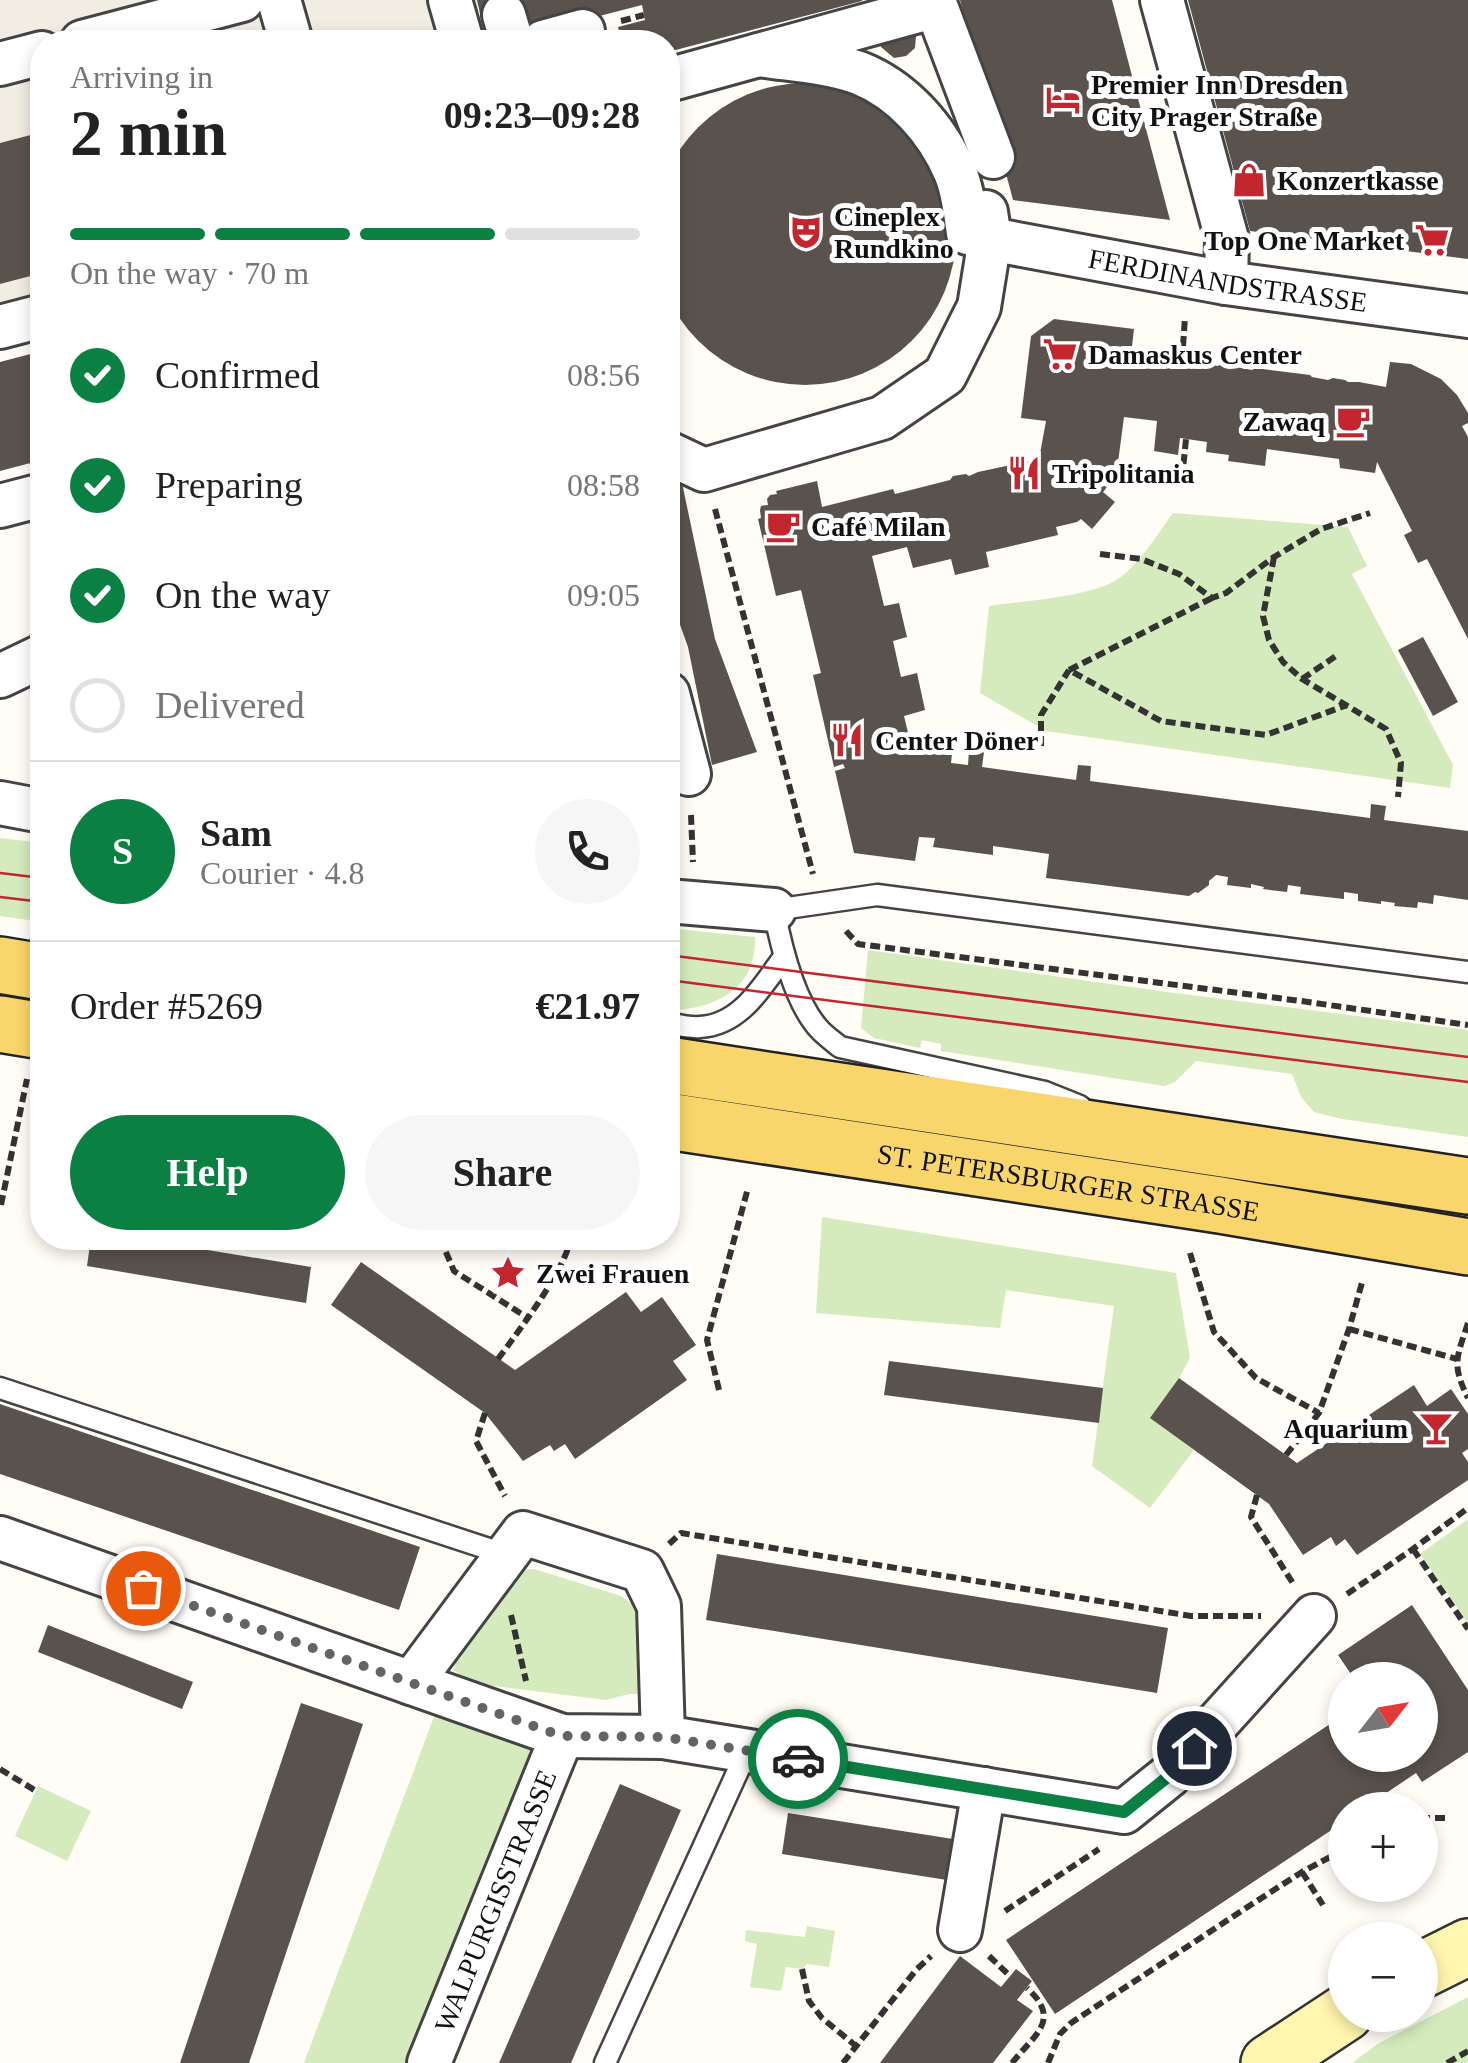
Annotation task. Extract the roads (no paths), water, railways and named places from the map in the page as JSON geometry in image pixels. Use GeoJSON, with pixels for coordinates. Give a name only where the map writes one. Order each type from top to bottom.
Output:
{"type":"FeatureCollection","features":[{"type":"Feature","properties":{"kind":"main road"},"geometry":{"type":"LineString","coordinates":[[0,965],[30,970]]}},
{"type":"Feature","properties":{"kind":"main road"},"geometry":{"type":"LineString","coordinates":[[0,1024],[30,1051]]}},
{"type":"Feature","properties":{"kind":"main road","name":"ST. PETERSBURGER STRASSE"},"geometry":{"type":"LineString","coordinates":[[680,1067],[1468,1186]]}},
{"type":"Feature","properties":{"kind":"main road","name":"ST. PETERSBURGER STRASSE"},"geometry":{"type":"LineString","coordinates":[[680,1123],[1220,1204],[1468,1246]]}},
{"type":"Feature","properties":{"kind":"main road"},"geometry":{"type":"LineString","coordinates":[[1220,1204],[1226,1150]]}},
{"type":"Feature","properties":{"kind":"main road"},"geometry":{"type":"LineString","coordinates":[[1438,1962],[1468,1947]]}},
{"type":"Feature","properties":{"kind":"main road"},"geometry":{"type":"LineString","coordinates":[[1269,2063],[1328,2024]]}},
{"type":"Feature","properties":{"kind":"street"},"geometry":{"type":"LineString","coordinates":[[128,30],[242,0]]}},
{"type":"Feature","properties":{"kind":"street"},"geometry":{"type":"LineString","coordinates":[[280,0],[288,30]]}},
{"type":"Feature","properties":{"kind":"street"},"geometry":{"type":"LineString","coordinates":[[450,0],[459,30]]}},
{"type":"Feature","properties":{"kind":"street"},"geometry":{"type":"LineString","coordinates":[[1162,0],[1227,238],[1226,283]]}},
{"type":"Feature","properties":{"kind":"street"},"geometry":{"type":"LineString","coordinates":[[680,77],[936,3],[956,174],[968,232],[998,204]]}},
{"type":"Feature","properties":{"kind":"street"},"geometry":{"type":"LineString","coordinates":[[686,462],[882,418],[945,375],[980,307],[998,204],[953,123],[917,113],[882,84],[859,74],[833,66],[759,55]]}},
{"type":"Feature","properties":{"kind":"street"},"geometry":{"type":"LineString","coordinates":[[0,64],[30,56]]}},
{"type":"Feature","properties":{"kind":"street","name":"FERDINANDSTRASSE"},"geometry":{"type":"LineString","coordinates":[[998,204],[1226,283],[1468,316]]}},
{"type":"Feature","properties":{"kind":"street"},"geometry":{"type":"LineString","coordinates":[[0,327],[30,319]]}},
{"type":"Feature","properties":{"kind":"street"},"geometry":{"type":"LineString","coordinates":[[0,506],[30,498]]}},
{"type":"Feature","properties":{"kind":"street"},"geometry":{"type":"LineString","coordinates":[[0,676],[30,662]]}},
{"type":"Feature","properties":{"kind":"street"},"geometry":{"type":"LineString","coordinates":[[680,738],[690,774]]}},
{"type":"Feature","properties":{"kind":"street"},"geometry":{"type":"LineString","coordinates":[[0,803],[30,809]]}},
{"type":"Feature","properties":{"kind":"street"},"geometry":{"type":"LineString","coordinates":[[681,902],[774,910]]}},
{"type":"Feature","properties":{"kind":"street"},"geometry":{"type":"LineString","coordinates":[[0,1538],[545,1730],[664,1737],[1124,1812],[1170,1775],[1314,1616]]}},
{"type":"Feature","properties":{"kind":"street"},"geometry":{"type":"LineString","coordinates":[[412,1683],[511,1551],[642,1570],[658,1606],[664,1737]]}},
{"type":"Feature","properties":{"kind":"street","name":"WALPURGISSTRASSE"},"geometry":{"type":"LineString","coordinates":[[429,2063],[545,1730]]}},
{"type":"Feature","properties":{"kind":"street"},"geometry":{"type":"LineString","coordinates":[[960,1930],[984,1789]]}},
{"type":"Feature","properties":{"kind":"lane"},"geometry":{"type":"LineString","coordinates":[[1166,1140],[1045,1092],[840,1047],[818,1029],[804,1005],[784,958],[774,910],[876,895],[1468,972]]}},
{"type":"Feature","properties":{"kind":"lane"},"geometry":{"type":"LineString","coordinates":[[680,1025],[701,1028],[727,1020],[751,1002],[784,958]]}},
{"type":"Feature","properties":{"kind":"lane"},"geometry":{"type":"LineString","coordinates":[[0,1388],[511,1551]]}},
{"type":"Feature","properties":{"kind":"lane"},"geometry":{"type":"LineString","coordinates":[[605,2063],[747,1750]]}},
{"type":"Feature","properties":{"kind":"tram line"},"geometry":{"type":"LineString","coordinates":[[0,873],[30,877]]}},
{"type":"Feature","properties":{"kind":"tram line"},"geometry":{"type":"LineString","coordinates":[[0,897],[30,901]]}},
{"type":"Feature","properties":{"kind":"tram line"},"geometry":{"type":"LineString","coordinates":[[680,957],[1468,1057]]}},
{"type":"Feature","properties":{"kind":"tram line"},"geometry":{"type":"LineString","coordinates":[[680,982],[1468,1082]]}},
{"type":"Feature","properties":{"kind":"place","name":"Premier Inn Dresden City Prager Straße"},"geometry":{"type":"Point","coordinates":[1063,100]}},
{"type":"Feature","properties":{"kind":"place","name":"Konzertkasse"},"geometry":{"type":"Point","coordinates":[1249,180]}},
{"type":"Feature","properties":{"kind":"place","name":"Cineplex Rundkino"},"geometry":{"type":"Point","coordinates":[806,232]}},
{"type":"Feature","properties":{"kind":"place","name":"Top One Market"},"geometry":{"type":"Point","coordinates":[1432,240]}},
{"type":"Feature","properties":{"kind":"place","name":"Damaskus Center"},"geometry":{"type":"Point","coordinates":[1060,354]}},
{"type":"Feature","properties":{"kind":"place","name":"Zawaq"},"geometry":{"type":"Point","coordinates":[1353,421]}},
{"type":"Feature","properties":{"kind":"place","name":"Tripolitania"},"geometry":{"type":"Point","coordinates":[1024,473]}},
{"type":"Feature","properties":{"kind":"place","name":"Café Milan"},"geometry":{"type":"Point","coordinates":[783,526]}},
{"type":"Feature","properties":{"kind":"place","name":"Center Döner"},"geometry":{"type":"Point","coordinates":[847,740]}},
{"type":"Feature","properties":{"kind":"place","name":"Zwei Frauen"},"geometry":{"type":"Point","coordinates":[508,1273]}},
{"type":"Feature","properties":{"kind":"place","name":"Aquarium"},"geometry":{"type":"Point","coordinates":[1436,1428]}}]}
